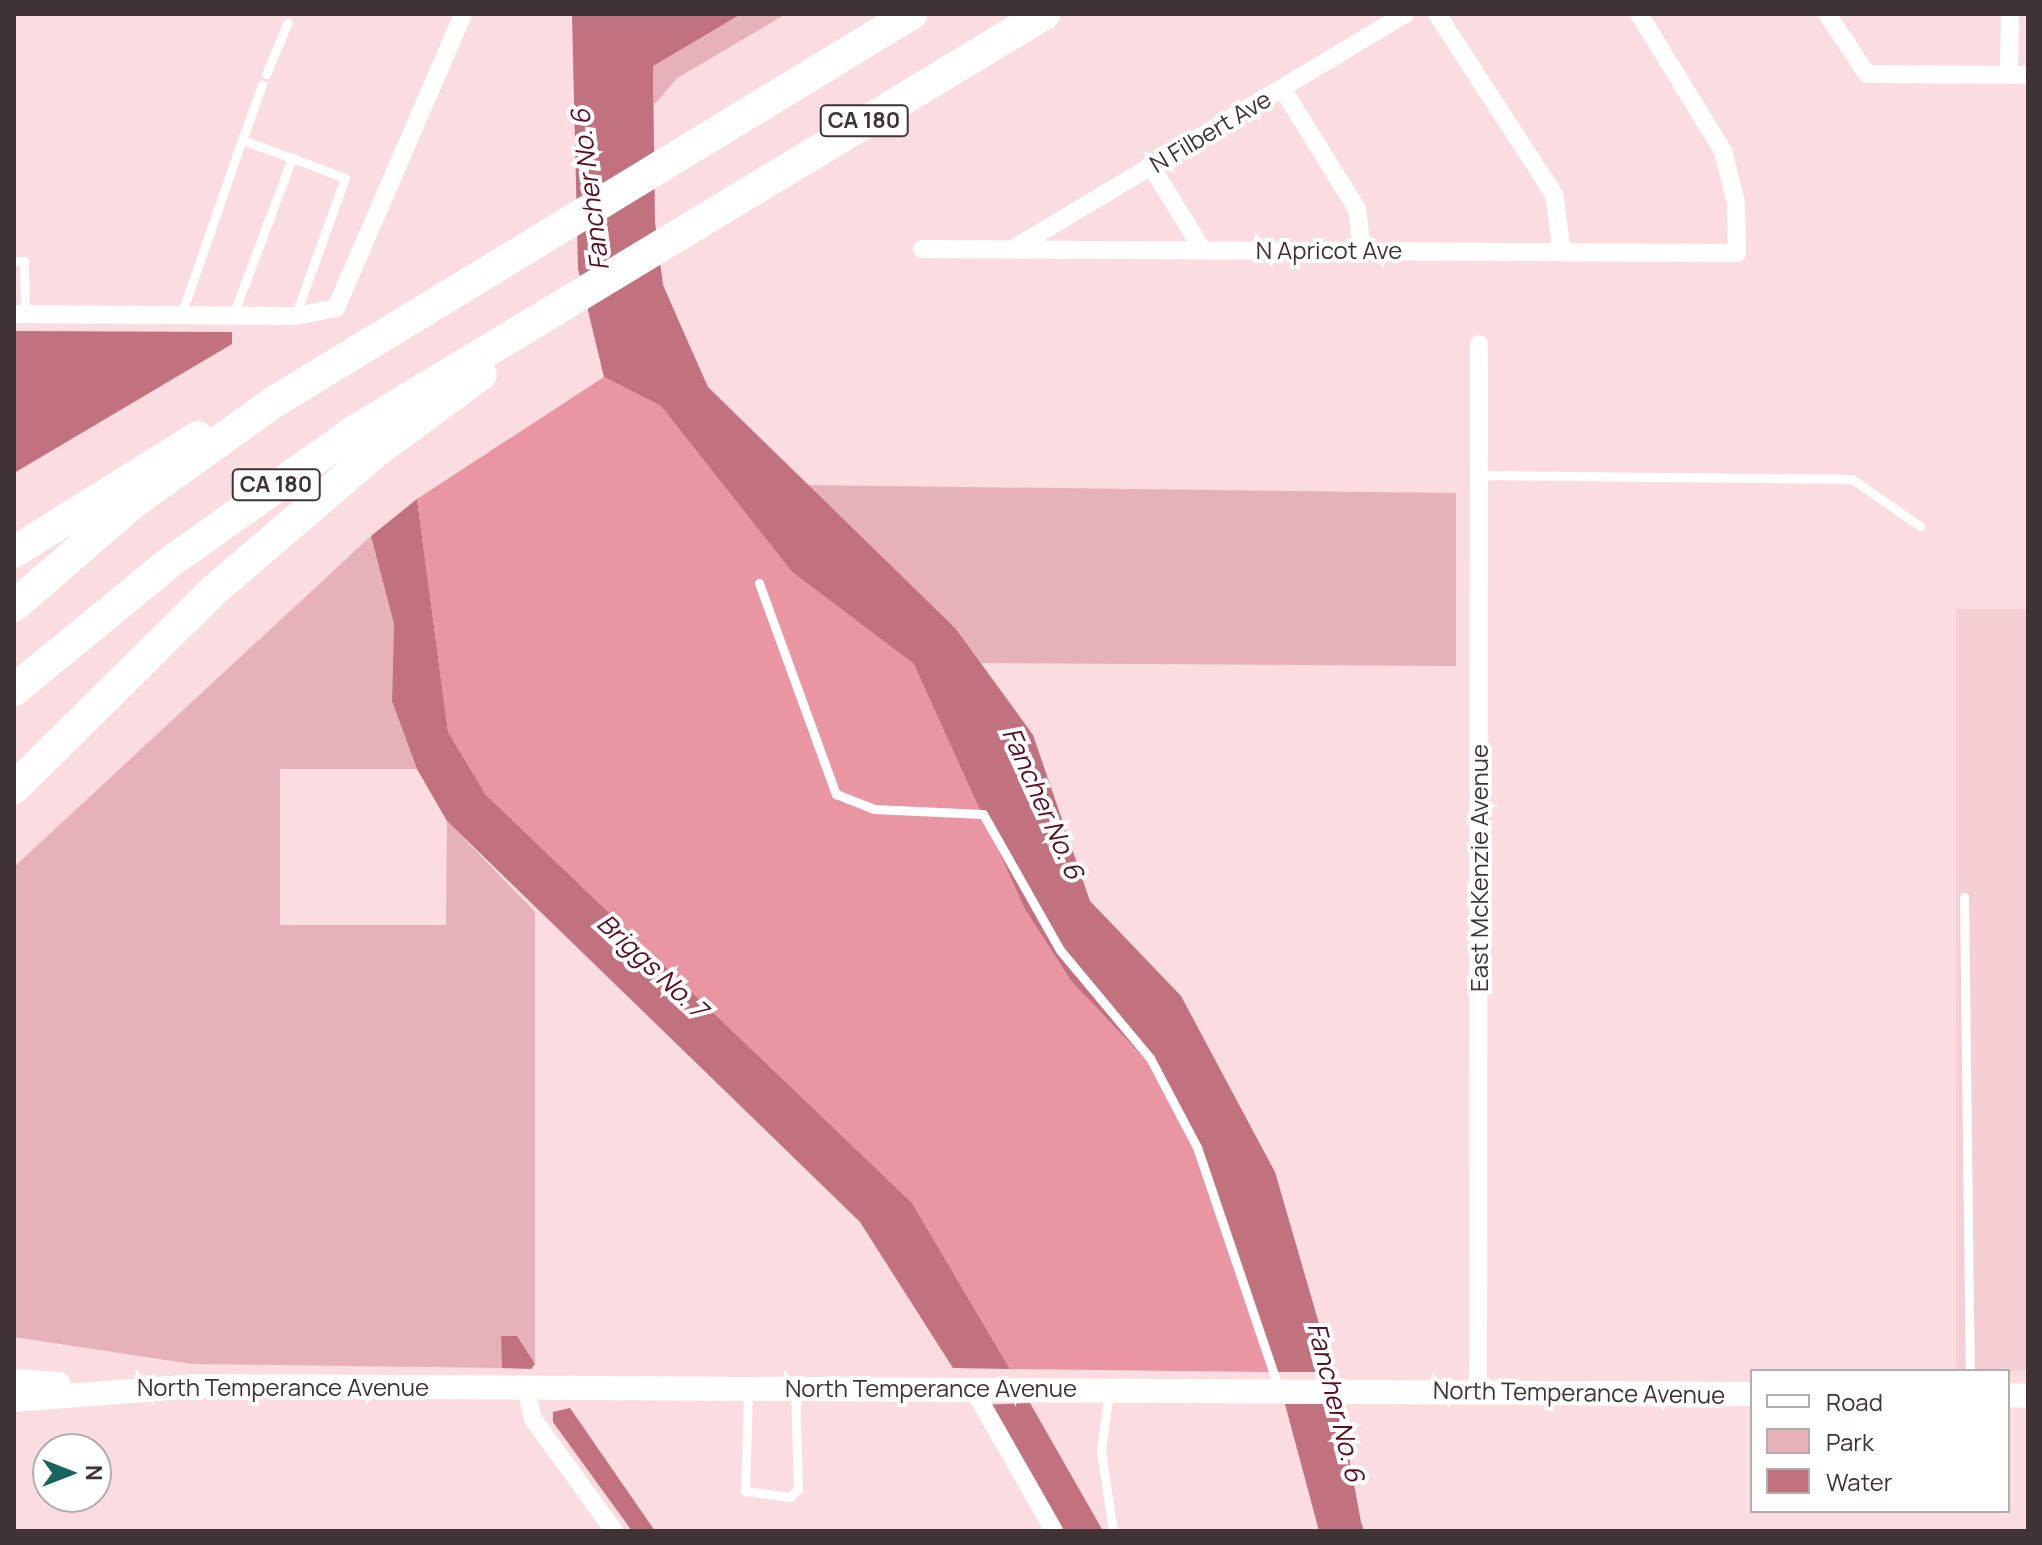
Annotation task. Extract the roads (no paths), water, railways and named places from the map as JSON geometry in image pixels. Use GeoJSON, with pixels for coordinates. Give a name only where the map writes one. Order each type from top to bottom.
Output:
{"type":"FeatureCollection","features":[{"type":"Feature","properties":{"kind":"highway","name":"CA 180"},"geometry":{"type":"LineString","coordinates":[[14,606],[133,503],[274,402],[536,239],[911,14]]}},
{"type":"Feature","properties":{"kind":"highway","name":"CA 180"},"geometry":{"type":"LineString","coordinates":[[14,690],[277,484],[555,305],[1044,14]]}},
{"type":"Feature","properties":{"kind":"highway"},"geometry":{"type":"LineString","coordinates":[[14,788],[212,592],[373,454],[524,346],[555,305]]}},
{"type":"Feature","properties":{"kind":"highway"},"geometry":{"type":"LineString","coordinates":[[14,552],[125,477],[274,402]]}},
{"type":"Feature","properties":{"kind":"main road","name":"North Temperance Avenue"},"geometry":{"type":"LineString","coordinates":[[14,1381],[110,1388],[1290,1388],[1750,1394]]}},
{"type":"Feature","properties":{"kind":"main road","name":"North Temperance Avenue"},"geometry":{"type":"LineString","coordinates":[[14,1400],[110,1388]]}},
{"type":"Feature","properties":{"kind":"street"},"geometry":{"type":"LineString","coordinates":[[20,314],[295,316],[336,308],[463,14]]}},
{"type":"Feature","properties":{"kind":"street","name":"N Filbert Ave"},"geometry":{"type":"LineString","coordinates":[[1014,248],[1405,14]]}},
{"type":"Feature","properties":{"kind":"street"},"geometry":{"type":"LineString","coordinates":[[1437,14],[1554,194],[1562,252]]}},
{"type":"Feature","properties":{"kind":"street","name":"N Apricot Ave"},"geometry":{"type":"LineString","coordinates":[[922,249],[1737,253],[1736,203],[1723,151],[1639,14]]}},
{"type":"Feature","properties":{"kind":"street"},"geometry":{"type":"LineString","coordinates":[[1827,14],[1867,74],[2019,75],[2010,14]]}},
{"type":"Feature","properties":{"kind":"street"},"geometry":{"type":"LineString","coordinates":[[1282,88],[1357,209],[1362,250]]}},
{"type":"Feature","properties":{"kind":"street"},"geometry":{"type":"LineString","coordinates":[[1151,166],[1202,249]]}},
{"type":"Feature","properties":{"kind":"street","name":"East McKenzie Avenue"},"geometry":{"type":"LineString","coordinates":[[1478,1392],[1479,344]]}},
{"type":"Feature","properties":{"kind":"street"},"geometry":{"type":"LineString","coordinates":[[526,1387],[533,1419],[614,1531]]}},
{"type":"Feature","properties":{"kind":"street"},"geometry":{"type":"LineString","coordinates":[[972,1387],[1054,1531]]}},
{"type":"Feature","properties":{"kind":"lane"},"geometry":{"type":"LineString","coordinates":[[266,74],[288,22]]}},
{"type":"Feature","properties":{"kind":"lane"},"geometry":{"type":"LineString","coordinates":[[181,315],[262,85]]}},
{"type":"Feature","properties":{"kind":"lane"},"geometry":{"type":"LineString","coordinates":[[242,140],[345,178],[295,316]]}},
{"type":"Feature","properties":{"kind":"lane"},"geometry":{"type":"LineString","coordinates":[[233,315],[292,158]]}},
{"type":"Feature","properties":{"kind":"lane"},"geometry":{"type":"LineString","coordinates":[[14,261],[24,261],[20,314]]}},
{"type":"Feature","properties":{"kind":"lane"},"geometry":{"type":"LineString","coordinates":[[1479,475],[1852,479],[1920,526]]}},
{"type":"Feature","properties":{"kind":"lane"},"geometry":{"type":"LineString","coordinates":[[759,583],[836,794],[874,809],[983,814],[1060,950],[1150,1058],[1197,1147],[1290,1388]]}},
{"type":"Feature","properties":{"kind":"lane"},"geometry":{"type":"LineString","coordinates":[[1964,897],[1970,1369]]}},
{"type":"Feature","properties":{"kind":"lane"},"geometry":{"type":"LineString","coordinates":[[748,1388],[745,1491],[767,1497],[798,1489],[795,1388]]}},
{"type":"Feature","properties":{"kind":"lane"},"geometry":{"type":"LineString","coordinates":[[1110,1388],[1101,1450],[1113,1531]]}},
{"type":"Feature","properties":{"kind":"water","name":"Fancher No. 6"},"geometry":{"type":"Polygon","coordinates":[[[572,14],[741,14],[653,66],[655,222],[663,285],[708,387],[956,629],[1033,735],[1090,901],[1181,996],[1275,1172],[1333,1372],[1269,1372],[1195,1151],[1146,1060],[1072,982],[1025,909],[914,664],[792,572],[661,406],[604,377],[578,269],[572,14]]]}},
{"type":"Feature","properties":{"kind":"water"},"geometry":{"type":"Polygon","coordinates":[[[14,331],[232,332],[232,344],[14,473],[14,331]]]}},
{"type":"Feature","properties":{"kind":"water","name":"Briggs No. 7"},"geometry":{"type":"Polygon","coordinates":[[[417,499],[448,732],[486,795],[912,1203],[1010,1369],[953,1368],[860,1222],[447,821],[417,769],[392,701],[394,624],[371,536],[417,499]]]}},
{"type":"Feature","properties":{"kind":"water"},"geometry":{"type":"Polygon","coordinates":[[[501,1336],[517,1336],[535,1364],[531,1369],[502,1368],[501,1336]]]}},
{"type":"Feature","properties":{"kind":"water"},"geometry":{"type":"Polygon","coordinates":[[[1030,1403],[1103,1531],[1051,1531],[978,1405],[1030,1403]]]}},
{"type":"Feature","properties":{"kind":"water"},"geometry":{"type":"Polygon","coordinates":[[[1285,1404],[1339,1404],[1364,1531],[1319,1531],[1285,1404]]]}},
{"type":"Feature","properties":{"kind":"water"},"geometry":{"type":"Polygon","coordinates":[[[570,1408],[655,1531],[632,1531],[553,1422],[553,1412],[570,1408]]]}}]}
